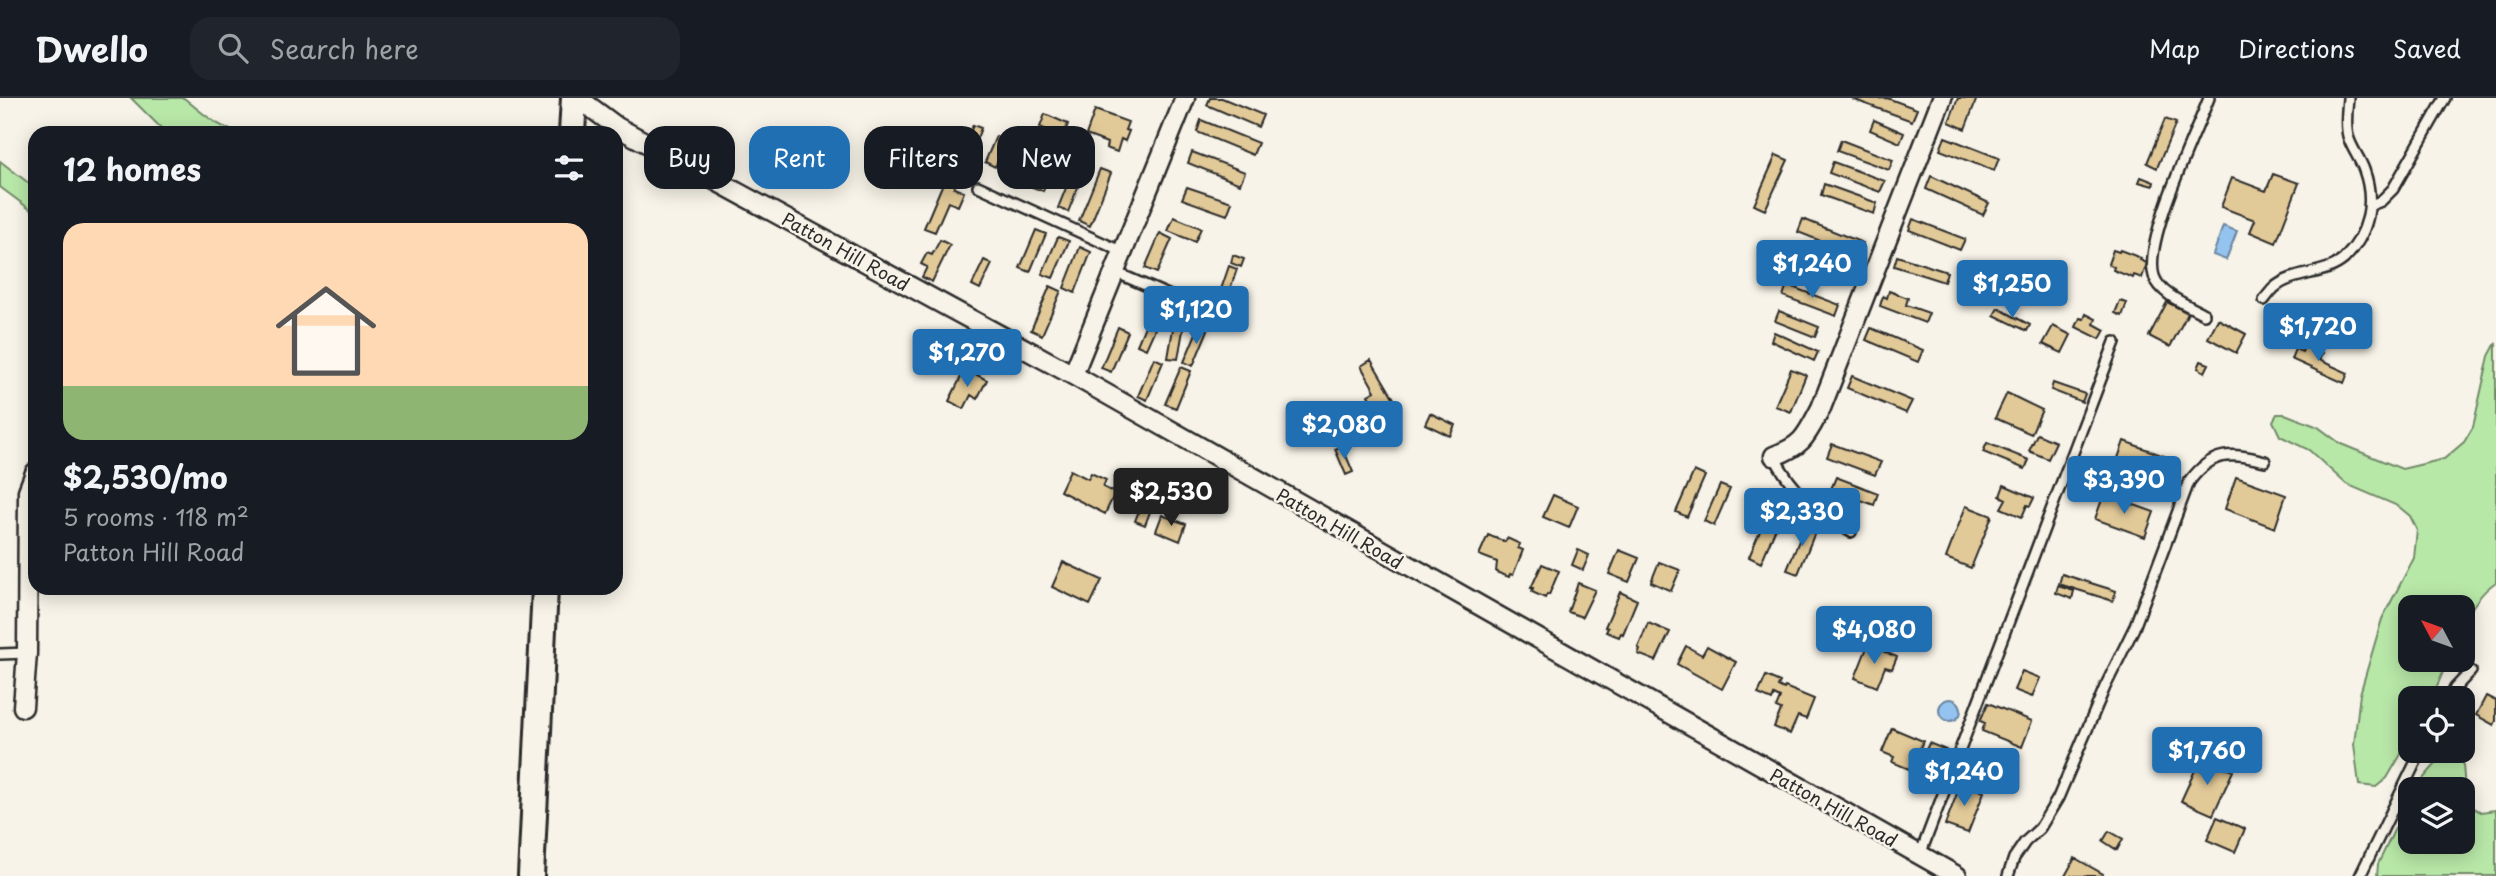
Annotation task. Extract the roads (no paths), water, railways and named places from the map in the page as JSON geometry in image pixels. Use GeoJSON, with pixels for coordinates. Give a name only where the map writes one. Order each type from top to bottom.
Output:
{"type":"FeatureCollection","features":[{"type":"Feature","properties":{"kind":"main road"},"geometry":{"type":"LineString","coordinates":[[573,126],[576,98]]}},
{"type":"Feature","properties":{"kind":"main road"},"geometry":{"type":"LineString","coordinates":[[531,876],[545,595]]}},
{"type":"Feature","properties":{"kind":"street","name":"Patton Hill Road"},"geometry":{"type":"LineString","coordinates":[[576,98],[616,126]]}},
{"type":"Feature","properties":{"kind":"street"},"geometry":{"type":"LineString","coordinates":[[1073,375],[1185,98]]}},
{"type":"Feature","properties":{"kind":"street"},"geometry":{"type":"LineString","coordinates":[[1774,456],[1794,449],[1809,431],[1821,408],[1942,98]]}},
{"type":"Feature","properties":{"kind":"street","name":"Patton Hill Road"},"geometry":{"type":"LineString","coordinates":[[623,130],[1073,375],[1957,876]]}},
{"type":"Feature","properties":{"kind":"street"},"geometry":{"type":"LineString","coordinates":[[23,707],[27,653],[28,491]]}},
{"type":"Feature","properties":{"kind":"lane"},"geometry":{"type":"LineString","coordinates":[[2204,314],[2161,287],[2154,276],[2153,263],[2154,243],[2162,218],[2209,98]]}},
{"type":"Feature","properties":{"kind":"lane"},"geometry":{"type":"LineString","coordinates":[[2264,300],[2275,286],[2340,262],[2355,247],[2367,223],[2371,205],[2364,169],[2348,136],[2348,98]]}},
{"type":"Feature","properties":{"kind":"lane"},"geometry":{"type":"LineString","coordinates":[[2371,205],[2381,201],[2393,189],[2445,98]]}},
{"type":"Feature","properties":{"kind":"lane"},"geometry":{"type":"LineString","coordinates":[[983,188],[1124,252]]}},
{"type":"Feature","properties":{"kind":"lane"},"geometry":{"type":"LineString","coordinates":[[1115,272],[1202,310]]}},
{"type":"Feature","properties":{"kind":"lane"},"geometry":{"type":"LineString","coordinates":[[1920,855],[2115,342]]}},
{"type":"Feature","properties":{"kind":"lane"},"geometry":{"type":"LineString","coordinates":[[2008,876],[2014,858],[2025,842],[2040,828],[2058,798],[2105,687],[2134,628],[2189,482],[2201,466],[2217,457],[2238,454],[2265,461]]}},
{"type":"Feature","properties":{"kind":"lane"},"geometry":{"type":"LineString","coordinates":[[1774,456],[1786,480],[1808,502],[1851,532]]}},
{"type":"Feature","properties":{"kind":"lane"},"geometry":{"type":"LineString","coordinates":[[0,654],[27,653]]}},
{"type":"Feature","properties":{"kind":"lane"},"geometry":{"type":"LineString","coordinates":[[2457,686],[2470,672]]}},
{"type":"Feature","properties":{"kind":"lane"},"geometry":{"type":"LineString","coordinates":[[2360,876],[2415,763]]}},
{"type":"Feature","properties":{"kind":"water"},"geometry":{"type":"Polygon","coordinates":[[[2223,226],[2237,231],[2226,260],[2213,255],[2223,226]]]}},
{"type":"Feature","properties":{"kind":"water"},"geometry":{"type":"Polygon","coordinates":[[[1950,699],[1958,702],[1961,710],[1958,718],[1950,721],[1942,718],[1939,710],[1942,702],[1950,699]]]}}]}
